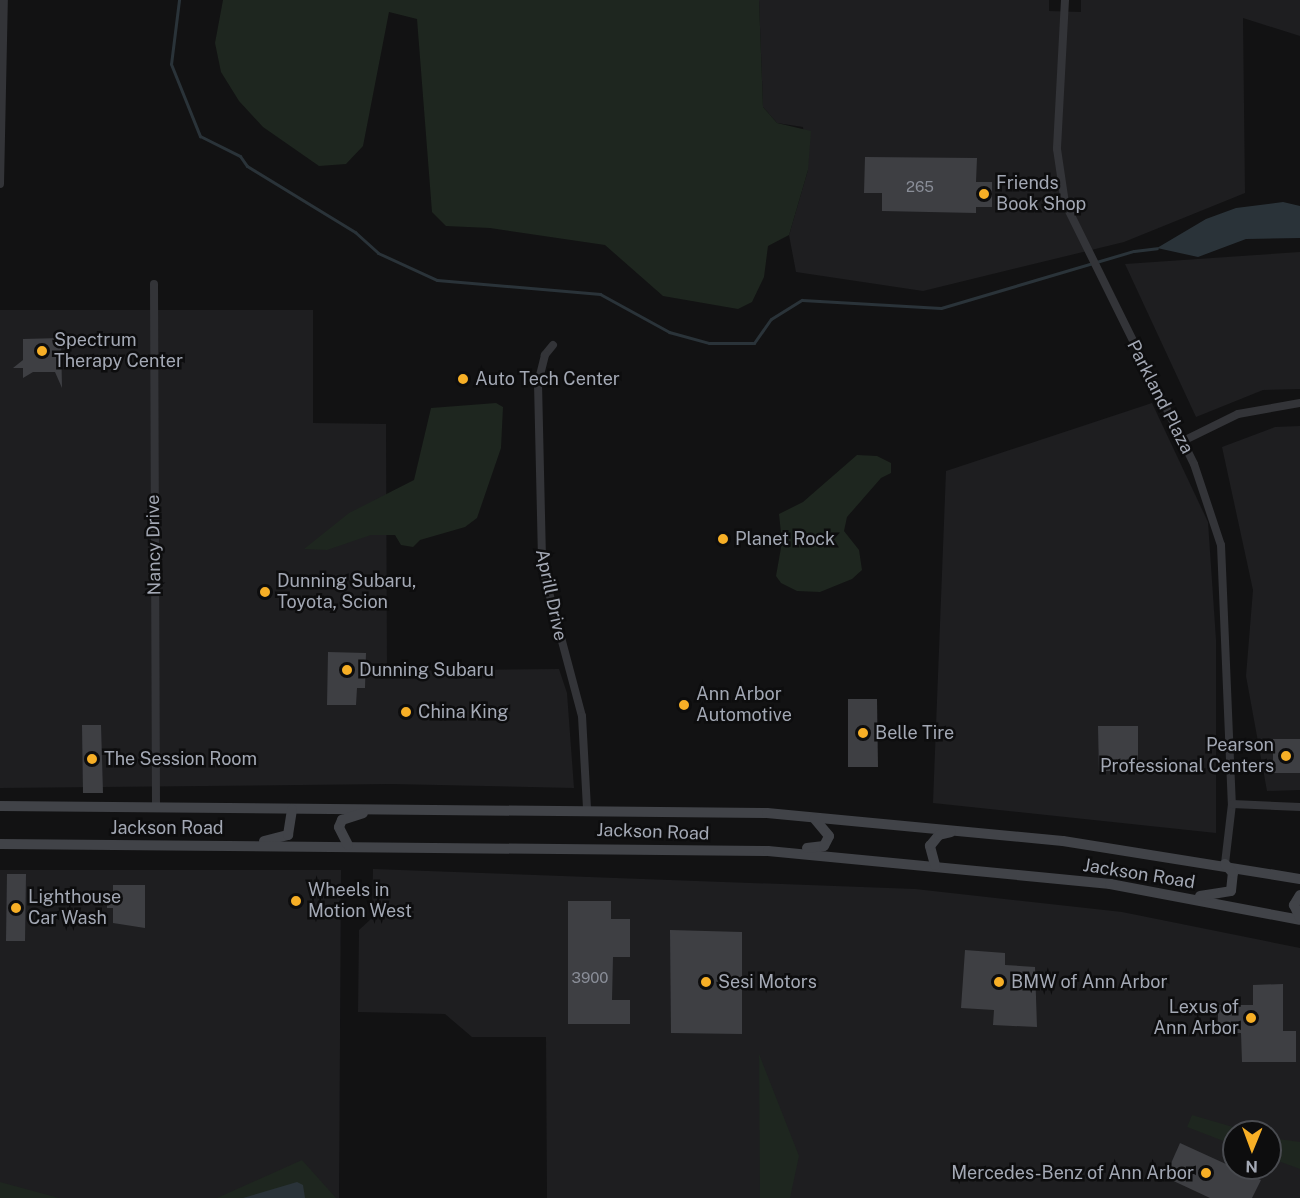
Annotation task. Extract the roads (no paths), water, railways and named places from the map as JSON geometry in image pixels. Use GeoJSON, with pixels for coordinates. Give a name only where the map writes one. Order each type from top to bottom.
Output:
{"type":"FeatureCollection","features":[{"type":"Feature","properties":{"kind":"main road","name":"Jackson Road"},"geometry":{"type":"LineString","coordinates":[[0,806],[587,809],[812,816],[961,830],[1225,864],[1300,879]]}},
{"type":"Feature","properties":{"kind":"main road"},"geometry":{"type":"LineString","coordinates":[[0,811],[21,806]]}},
{"type":"Feature","properties":{"kind":"main road"},"geometry":{"type":"LineString","coordinates":[[249,845],[288,835],[292,809]]}},
{"type":"Feature","properties":{"kind":"main road"},"geometry":{"type":"LineString","coordinates":[[348,845],[339,834],[342,820],[384,809]]}},
{"type":"Feature","properties":{"kind":"main road"},"geometry":{"type":"LineString","coordinates":[[768,850],[824,846],[829,831],[812,816]]}},
{"type":"Feature","properties":{"kind":"main road"},"geometry":{"type":"LineString","coordinates":[[936,865],[929,855],[933,840],[961,830]]}},
{"type":"Feature","properties":{"kind":"main road","name":"Jackson Road"},"geometry":{"type":"LineString","coordinates":[[0,844],[768,850],[1110,884],[1300,919]]}},
{"type":"Feature","properties":{"kind":"main road"},"geometry":{"type":"LineString","coordinates":[[1182,897],[1231,891],[1233,873],[1225,864]]}},
{"type":"Feature","properties":{"kind":"main road"},"geometry":{"type":"LineString","coordinates":[[1300,895],[1294,905],[1300,919]]}},
{"type":"Feature","properties":{"kind":"street"},"geometry":{"type":"LineString","coordinates":[[0,184],[4,0]]}},
{"type":"Feature","properties":{"kind":"street","name":"Parkland Plaza"},"geometry":{"type":"LineString","coordinates":[[1065,0],[1058,163],[1069,214],[1099,279],[1183,441],[1211,504],[1223,558],[1232,804],[1225,864]]}},
{"type":"Feature","properties":{"kind":"street","name":"Nancy Drive"},"geometry":{"type":"LineString","coordinates":[[154,284],[156,807]]}},
{"type":"Feature","properties":{"kind":"street","name":"Aprill Drive"},"geometry":{"type":"LineString","coordinates":[[553,345],[545,355],[538,383],[542,567],[582,716],[587,809]]}},
{"type":"Feature","properties":{"kind":"street"},"geometry":{"type":"LineString","coordinates":[[1183,441],[1238,414],[1300,403]]}},
{"type":"Feature","properties":{"kind":"street"},"geometry":{"type":"LineString","coordinates":[[1232,804],[1300,807]]}},
{"type":"Feature","properties":{"kind":"waterway"},"geometry":{"type":"LineString","coordinates":[[179,0],[171,64],[200,136],[240,156],[247,166],[355,232],[378,253],[437,280],[600,294],[669,332],[709,343],[754,343],[771,319],[802,300],[941,308],[1134,251],[1157,248]]}},
{"type":"Feature","properties":{"kind":"place","name":"Friends Book Shop"},"geometry":{"type":"Point","coordinates":[984,194]}},
{"type":"Feature","properties":{"kind":"place","name":"Spectrum Therapy Center"},"geometry":{"type":"Point","coordinates":[42,351]}},
{"type":"Feature","properties":{"kind":"place","name":"Auto Tech Center"},"geometry":{"type":"Point","coordinates":[463,379]}},
{"type":"Feature","properties":{"kind":"place","name":"Planet Rock"},"geometry":{"type":"Point","coordinates":[723,539]}},
{"type":"Feature","properties":{"kind":"place","name":"Dunning Subaru, Toyota, Scion"},"geometry":{"type":"Point","coordinates":[265,592]}},
{"type":"Feature","properties":{"kind":"place","name":"Dunning Subaru"},"geometry":{"type":"Point","coordinates":[347,670]}},
{"type":"Feature","properties":{"kind":"place","name":"Ann Arbor Automotive"},"geometry":{"type":"Point","coordinates":[684,705]}},
{"type":"Feature","properties":{"kind":"place","name":"China King"},"geometry":{"type":"Point","coordinates":[406,712]}},
{"type":"Feature","properties":{"kind":"place","name":"Belle Tire"},"geometry":{"type":"Point","coordinates":[863,733]}},
{"type":"Feature","properties":{"kind":"place","name":"Pearson Professional Centers"},"geometry":{"type":"Point","coordinates":[1286,756]}},
{"type":"Feature","properties":{"kind":"place","name":"The Session Room"},"geometry":{"type":"Point","coordinates":[92,759]}},
{"type":"Feature","properties":{"kind":"place","name":"Wheels in Motion West"},"geometry":{"type":"Point","coordinates":[296,901]}},
{"type":"Feature","properties":{"kind":"place","name":"Lighthouse Car Wash"},"geometry":{"type":"Point","coordinates":[16,908]}},
{"type":"Feature","properties":{"kind":"place","name":"Sesi Motors"},"geometry":{"type":"Point","coordinates":[706,982]}},
{"type":"Feature","properties":{"kind":"place","name":"BMW of Ann Arbor"},"geometry":{"type":"Point","coordinates":[999,982]}},
{"type":"Feature","properties":{"kind":"place","name":"Lexus of Ann Arbor"},"geometry":{"type":"Point","coordinates":[1251,1018]}},
{"type":"Feature","properties":{"kind":"place","name":"Mercedes-Benz of Ann Arbor"},"geometry":{"type":"Point","coordinates":[1206,1173]}}]}
